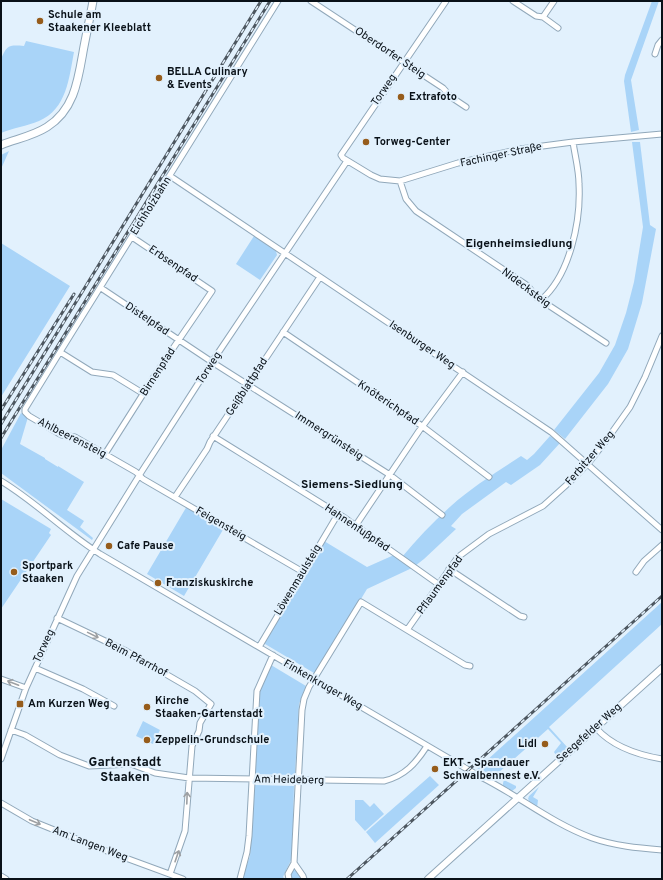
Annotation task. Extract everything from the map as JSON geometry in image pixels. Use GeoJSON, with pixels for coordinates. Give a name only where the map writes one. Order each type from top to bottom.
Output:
{"type":"FeatureCollection","features":[{"type":"Feature","properties":{"kind":"main road"},"geometry":{"type":"LineString","coordinates":[[1,145],[46,128],[60,117],[70,104],[77,84],[93,1]]}},
{"type":"Feature","properties":{"kind":"street","name":"Eichholzbahn"},"geometry":{"type":"LineString","coordinates":[[25,412],[60,352],[278,1]]}},
{"type":"Feature","properties":{"kind":"street","name":"Oberdorfer Steig"},"geometry":{"type":"LineString","coordinates":[[311,1],[444,89],[451,97],[466,107]]}},
{"type":"Feature","properties":{"kind":"street","name":"Torweg"},"geometry":{"type":"LineString","coordinates":[[1,759],[26,688],[77,576],[212,362],[347,160],[341,155],[446,1]]}},
{"type":"Feature","properties":{"kind":"street"},"geometry":{"type":"LineString","coordinates":[[513,1],[536,16],[543,17],[558,28]]}},
{"type":"Feature","properties":{"kind":"street"},"geometry":{"type":"LineString","coordinates":[[543,17],[554,1]]}},
{"type":"Feature","properties":{"kind":"street"},"geometry":{"type":"LineString","coordinates":[[654,54],[662,40]]}},
{"type":"Feature","properties":{"kind":"street","name":"Fachinger Straße"},"geometry":{"type":"LineString","coordinates":[[347,160],[380,179],[400,181],[458,163],[506,152],[572,142],[662,134]]}},
{"type":"Feature","properties":{"kind":"street"},"geometry":{"type":"LineString","coordinates":[[541,300],[548,293],[558,278],[569,253],[576,228],[579,204],[579,185],[572,142]]}},
{"type":"Feature","properties":{"kind":"street","name":"Isenburger Weg"},"geometry":{"type":"LineString","coordinates":[[170,176],[551,432],[588,463],[662,530]]}},
{"type":"Feature","properties":{"kind":"street","name":"Nidecksteig"},"geometry":{"type":"LineString","coordinates":[[400,181],[406,199],[416,210],[528,286],[533,294],[541,300],[606,343]]}},
{"type":"Feature","properties":{"kind":"street","name":"Erbsenpfad"},"geometry":{"type":"LineString","coordinates":[[132,237],[212,291]]}},
{"type":"Feature","properties":{"kind":"street","name":"Geißblattpfad"},"geometry":{"type":"LineString","coordinates":[[175,497],[207,448],[213,436],[232,410],[320,277]]}},
{"type":"Feature","properties":{"kind":"street","name":"Distelpfad"},"geometry":{"type":"LineString","coordinates":[[101,288],[212,362]]}},
{"type":"Feature","properties":{"kind":"street","name":"Birnenpfad"},"geometry":{"type":"LineString","coordinates":[[105,454],[178,340],[212,291]]}},
{"type":"Feature","properties":{"kind":"street","name":"Knöterichpfad"},"geometry":{"type":"LineString","coordinates":[[283,332],[422,426],[489,477]]}},
{"type":"Feature","properties":{"kind":"street","name":"Ferbitzer Weg"},"geometry":{"type":"LineString","coordinates":[[476,542],[543,506],[588,463],[630,407],[645,378],[662,336]]}},
{"type":"Feature","properties":{"kind":"street"},"geometry":{"type":"LineString","coordinates":[[60,352],[92,372],[113,375],[144,394]]}},
{"type":"Feature","properties":{"kind":"street","name":"Immergrünsteig"},"geometry":{"type":"LineString","coordinates":[[212,362],[390,475],[442,515]]}},
{"type":"Feature","properties":{"kind":"street"},"geometry":{"type":"LineString","coordinates":[[356,525],[422,426],[463,372]]}},
{"type":"Feature","properties":{"kind":"street","name":"Ahlbeerensteig"},"geometry":{"type":"LineString","coordinates":[[25,412],[29,416],[58,433],[75,437],[140,475]]}},
{"type":"Feature","properties":{"kind":"street","name":"Hahnenfußpfad"},"geometry":{"type":"LineString","coordinates":[[213,436],[356,525],[438,584]]}},
{"type":"Feature","properties":{"kind":"street","name":"Feigensteig"},"geometry":{"type":"LineString","coordinates":[[140,475],[303,572]]}},
{"type":"Feature","properties":{"kind":"street","name":"Finkenkruger Weg"},"geometry":{"type":"LineString","coordinates":[[1,481],[93,549],[560,824],[592,838],[616,845],[662,850]]}},
{"type":"Feature","properties":{"kind":"street","name":"Löwenmaulsteig"},"geometry":{"type":"LineString","coordinates":[[259,648],[338,514]]}},
{"type":"Feature","properties":{"kind":"street","name":"Pflaumenpfad"},"geometry":{"type":"LineString","coordinates":[[407,630],[458,557],[476,542]]}},
{"type":"Feature","properties":{"kind":"street"},"geometry":{"type":"LineString","coordinates":[[636,572],[644,561],[662,545]]}},
{"type":"Feature","properties":{"kind":"street"},"geometry":{"type":"LineString","coordinates":[[449,569],[520,616],[524,617]]}},
{"type":"Feature","properties":{"kind":"street"},"geometry":{"type":"LineString","coordinates":[[288,879],[288,874],[294,863],[303,704],[305,695],[361,602],[470,666]]}},
{"type":"Feature","properties":{"kind":"street","name":"Beim Pfarrhof"},"geometry":{"type":"LineString","coordinates":[[57,618],[126,651],[195,691],[212,704],[200,723],[199,731],[192,746],[189,778]]}},
{"type":"Feature","properties":{"kind":"street"},"geometry":{"type":"LineString","coordinates":[[240,879],[247,852],[257,691],[273,655]]}},
{"type":"Feature","properties":{"kind":"street"},"geometry":{"type":"LineString","coordinates":[[35,668],[83,689],[114,706]]}},
{"type":"Feature","properties":{"kind":"street","name":"Seegefelder Weg"},"geometry":{"type":"LineString","coordinates":[[428,879],[662,668]]}},
{"type":"Feature","properties":{"kind":"street"},"geometry":{"type":"LineString","coordinates":[[1,678],[26,688]]}},
{"type":"Feature","properties":{"kind":"street"},"geometry":{"type":"LineString","coordinates":[[596,728],[620,745],[640,754],[662,759]]}},
{"type":"Feature","properties":{"kind":"street","name":"Am Heideberg"},"geometry":{"type":"LineString","coordinates":[[12,730],[25,735],[60,755],[89,766],[131,764],[160,774],[189,778],[376,782],[388,780],[404,773],[413,766],[427,746]]}},
{"type":"Feature","properties":{"kind":"street"},"geometry":{"type":"LineString","coordinates":[[170,874],[185,831],[189,778]]}},
{"type":"Feature","properties":{"kind":"street","name":"Am Langen Weg"},"geometry":{"type":"LineString","coordinates":[[1,803],[32,821],[104,850],[183,879]]}},
{"type":"Feature","properties":{"kind":"street"},"geometry":{"type":"LineString","coordinates":[[294,863],[304,879]]}},
{"type":"Feature","properties":{"kind":"street"},"geometry":{"type":"LineString","coordinates":[[1,876],[6,879]]}},
{"type":"Feature","properties":{"kind":"shaded area"},"geometry":{"type":"Polygon","coordinates":[[[652,1],[659,1],[631,80],[639,130],[631,132],[624,81],[652,1]]]}},
{"type":"Feature","properties":{"kind":"shaded area"},"geometry":{"type":"Polygon","coordinates":[[[26,41],[74,52],[68,82],[61,101],[56,109],[48,116],[34,123],[1,133],[1,59],[7,48],[12,46],[24,46],[26,41]]]}},
{"type":"Feature","properties":{"kind":"shaded area"},"geometry":{"type":"Polygon","coordinates":[[[632,142],[640,142],[650,225],[656,229],[642,303],[628,349],[608,384],[565,439],[554,430],[599,373],[615,345],[626,313],[634,282],[643,227],[632,142]]]}},
{"type":"Feature","properties":{"kind":"shaded area"},"geometry":{"type":"Polygon","coordinates":[[[9,151],[1,169],[1,155],[9,151]]]}},
{"type":"Feature","properties":{"kind":"shaded area"},"geometry":{"type":"Polygon","coordinates":[[[254,236],[276,251],[277,255],[260,280],[236,264],[254,236]]]}},
{"type":"Feature","properties":{"kind":"shaded area"},"geometry":{"type":"Polygon","coordinates":[[[1,243],[70,286],[1,397],[1,243]]]}},
{"type":"Feature","properties":{"kind":"shaded area"},"geometry":{"type":"Polygon","coordinates":[[[21,413],[28,417],[20,444],[84,482],[67,510],[84,521],[80,527],[93,538],[92,540],[1,473],[1,450],[21,413]]]}},
{"type":"Feature","properties":{"kind":"shaded area"},"geometry":{"type":"Polygon","coordinates":[[[550,436],[560,443],[540,465],[511,485],[506,482],[462,514],[451,526],[456,529],[415,566],[402,557],[419,537],[444,512],[467,492],[521,456],[527,460],[550,436]]]}},
{"type":"Feature","properties":{"kind":"shaded area","name":"Sportpark Staaken"},"geometry":{"type":"Polygon","coordinates":[[[1,499],[51,529],[49,533],[51,535],[1,609],[1,499]]]}},
{"type":"Feature","properties":{"kind":"shaded area"},"geometry":{"type":"Polygon","coordinates":[[[187,506],[224,528],[184,596],[147,574],[187,506]]]}},
{"type":"Feature","properties":{"kind":"shaded area"},"geometry":{"type":"Polygon","coordinates":[[[324,541],[367,567],[394,555],[412,568],[367,589],[317,672],[314,673],[265,644],[265,641],[324,541]]]}},
{"type":"Feature","properties":{"kind":"shaded area"},"geometry":{"type":"Polygon","coordinates":[[[662,602],[662,624],[549,727],[568,748],[557,757],[554,752],[561,743],[548,729],[497,774],[495,772],[475,771],[662,602]]]}},
{"type":"Feature","properties":{"kind":"shaded area"},"geometry":{"type":"Polygon","coordinates":[[[271,665],[306,686],[299,704],[295,775],[255,774],[260,691],[271,665]]]}},
{"type":"Feature","properties":{"kind":"shaded area"},"geometry":{"type":"Polygon","coordinates":[[[143,721],[160,730],[153,744],[136,736],[143,721]]]}},
{"type":"Feature","properties":{"kind":"shaded area"},"geometry":{"type":"Polygon","coordinates":[[[430,776],[439,785],[375,843],[366,832],[430,776]]]}},
{"type":"Feature","properties":{"kind":"shaded area"},"geometry":{"type":"Polygon","coordinates":[[[504,780],[516,786],[516,788],[512,791],[503,786],[504,780]]]}},
{"type":"Feature","properties":{"kind":"shaded area"},"geometry":{"type":"Polygon","coordinates":[[[254,785],[294,786],[292,858],[283,877],[285,879],[242,879],[250,856],[254,785]]]}},
{"type":"Feature","properties":{"kind":"shaded area"},"geometry":{"type":"Polygon","coordinates":[[[539,787],[533,797],[538,800],[537,808],[528,802],[528,799],[529,796],[539,787]]]}},
{"type":"Feature","properties":{"kind":"shaded area"},"geometry":{"type":"Polygon","coordinates":[[[355,800],[363,800],[370,807],[374,803],[384,814],[365,831],[355,820],[355,800]]]}},
{"type":"Feature","properties":{"kind":"shaded area"},"geometry":{"type":"Polygon","coordinates":[[[295,870],[298,871],[303,879],[290,879],[289,875],[295,870]]]}},
{"type":"Feature","properties":{"kind":"railway"},"geometry":{"type":"LineString","coordinates":[[1,424],[261,1]]}},
{"type":"Feature","properties":{"kind":"railway"},"geometry":{"type":"LineString","coordinates":[[1,438],[270,1]]}},
{"type":"Feature","properties":{"kind":"railway"},"geometry":{"type":"LineString","coordinates":[[1,410],[74,294]]}},
{"type":"Feature","properties":{"kind":"railway"},"geometry":{"type":"LineString","coordinates":[[347,879],[662,596]]}},
{"type":"Feature","properties":{"kind":"place","name":"Schule am Staakener Kleeblatt"},"geometry":{"type":"Point","coordinates":[40,21]}},
{"type":"Feature","properties":{"kind":"place","name":"BELLA Culinary & Events"},"geometry":{"type":"Point","coordinates":[159,78]}},
{"type":"Feature","properties":{"kind":"place","name":"Extrafoto"},"geometry":{"type":"Point","coordinates":[401,97]}},
{"type":"Feature","properties":{"kind":"place","name":"Torweg-Center"},"geometry":{"type":"Point","coordinates":[366,142]}},
{"type":"Feature","properties":{"kind":"place","name":"Cafe Pause"},"geometry":{"type":"Point","coordinates":[109,546]}},
{"type":"Feature","properties":{"kind":"place","name":"Sportpark Staaken"},"geometry":{"type":"Point","coordinates":[14,572]}},
{"type":"Feature","properties":{"kind":"place","name":"Franziskuskirche"},"geometry":{"type":"Point","coordinates":[158,583]}},
{"type":"Feature","properties":{"kind":"place","name":"Am Kurzen Weg"},"geometry":{"type":"Point","coordinates":[20,704]}},
{"type":"Feature","properties":{"kind":"place","name":"Kirche Staaken-Gartenstadt"},"geometry":{"type":"Point","coordinates":[147,707]}},
{"type":"Feature","properties":{"kind":"place","name":"Zeppelin-Grundschule"},"geometry":{"type":"Point","coordinates":[147,740]}},
{"type":"Feature","properties":{"kind":"place","name":"Lidl"},"geometry":{"type":"Point","coordinates":[545,744]}},
{"type":"Feature","properties":{"kind":"place","name":"EKT - Spandauer Schwalbennest e.V."},"geometry":{"type":"Point","coordinates":[435,769]}},
{"type":"Feature","properties":{"kind":"district","name":"Eigenheimsiedlung"},"geometry":{"type":"Point","coordinates":[519,244]}},
{"type":"Feature","properties":{"kind":"district","name":"Siemens-Siedlung"},"geometry":{"type":"Point","coordinates":[352,485]}},
{"type":"Feature","properties":{"kind":"district","name":"Gartenstadt Staaken"},"geometry":{"type":"Point","coordinates":[125,770]}}]}
